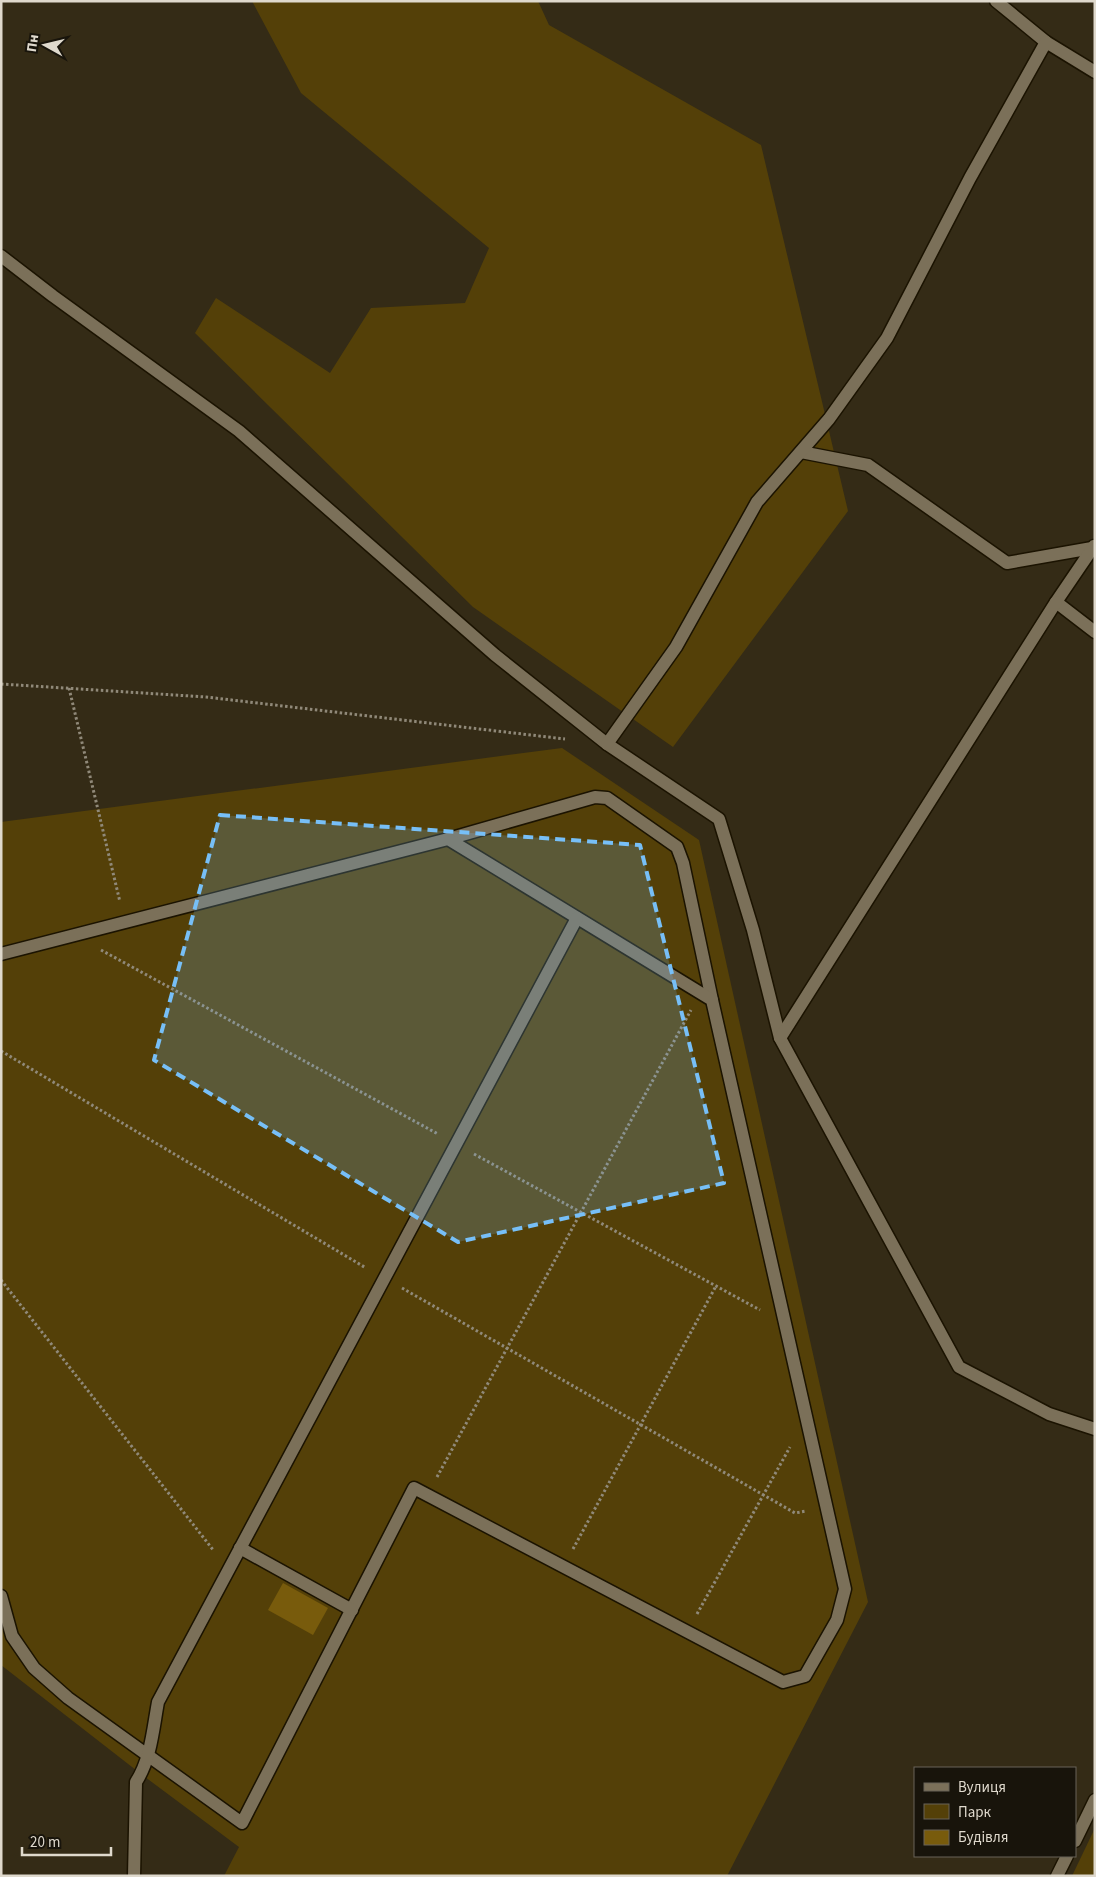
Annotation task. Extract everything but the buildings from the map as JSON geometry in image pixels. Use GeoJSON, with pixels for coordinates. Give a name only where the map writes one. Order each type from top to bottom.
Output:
{"type":"FeatureCollection","features":[{"type":"Feature","properties":{"kind":"street"},"geometry":{"type":"LineString","coordinates":[[996,1],[1046,42],[1095,72]]}},
{"type":"Feature","properties":{"kind":"street"},"geometry":{"type":"LineString","coordinates":[[607,744],[676,648],[757,502],[829,419],[886,338],[974,169],[1046,42]]}},
{"type":"Feature","properties":{"kind":"street"},"geometry":{"type":"LineString","coordinates":[[1,256],[238,431],[495,655],[607,744],[719,819],[753,930],[780,1038],[959,1367],[1049,1414],[1095,1429]]}},
{"type":"Feature","properties":{"kind":"street"},"geometry":{"type":"LineString","coordinates":[[801,452],[868,465],[1007,563],[1093,546]]}},
{"type":"Feature","properties":{"kind":"street"},"geometry":{"type":"LineString","coordinates":[[780,1038],[1093,546]]}},
{"type":"Feature","properties":{"kind":"street"},"geometry":{"type":"LineString","coordinates":[[1056,602],[1095,632]]}},
{"type":"Feature","properties":{"kind":"street"},"geometry":{"type":"LineString","coordinates":[[1,954],[448,840],[595,797],[607,798],[677,847],[683,862],[706,997],[785,1324],[845,1589],[837,1620],[804,1676],[783,1682],[414,1488],[242,1822],[68,1698],[34,1668],[12,1636],[1,1596]]}},
{"type":"Feature","properties":{"kind":"street"},"geometry":{"type":"LineString","coordinates":[[448,840],[706,997]]}},
{"type":"Feature","properties":{"kind":"street"},"geometry":{"type":"LineString","coordinates":[[134,1876],[136,1782],[148,1755],[158,1702],[577,918]]}},
{"type":"Feature","properties":{"kind":"street"},"geometry":{"type":"LineString","coordinates":[[240,1548],[352,1610]]}},
{"type":"Feature","properties":{"kind":"street"},"geometry":{"type":"LineString","coordinates":[[1076,1838],[1095,1800]]}},
{"type":"Feature","properties":{"kind":"street"},"geometry":{"type":"LineString","coordinates":[[1058,1876],[1067,1857]]}},
{"type":"Feature","properties":{"kind":"path"},"geometry":{"type":"LineString","coordinates":[[1,684],[206,696],[568,739]]}},
{"type":"Feature","properties":{"kind":"path"},"geometry":{"type":"LineString","coordinates":[[69,688],[125,922]]}},
{"type":"Feature","properties":{"kind":"path"},"geometry":{"type":"LineString","coordinates":[[74,936],[785,1324]]}},
{"type":"Feature","properties":{"kind":"path"},"geometry":{"type":"LineString","coordinates":[[427,1495],[581,1212],[706,997]]}},
{"type":"Feature","properties":{"kind":"path"},"geometry":{"type":"LineString","coordinates":[[1,1052],[384,1278],[795,1513],[827,1509]]}},
{"type":"Feature","properties":{"kind":"path"},"geometry":{"type":"LineString","coordinates":[[1,1280],[228,1569]]}},
{"type":"Feature","properties":{"kind":"path"},"geometry":{"type":"LineString","coordinates":[[563,1567],[716,1286]]}},
{"type":"Feature","properties":{"kind":"path"},"geometry":{"type":"LineString","coordinates":[[687,1632],[806,1418]]}},
{"type":"Feature","properties":{"kind":"highlighted area"},"geometry":{"type":"Polygon","coordinates":[[[220,815],[640,845],[724,1183],[458,1242],[154,1060],[220,815]]]}},
{"type":"Feature","properties":{"kind":"green space"},"geometry":{"type":"Polygon","coordinates":[[[252,1],[538,1],[549,25],[761,145],[848,511],[673,747],[473,607],[195,333],[216,298],[330,373],[371,308],[465,303],[489,248],[301,93],[252,1]]]}},
{"type":"Feature","properties":{"kind":"green space"},"geometry":{"type":"Polygon","coordinates":[[[562,748],[699,840],[868,1602],[727,1876],[224,1876],[239,1847],[141,1774],[1,1665],[1,822],[562,748]]]}},
{"type":"Feature","properties":{"kind":"green space"},"geometry":{"type":"Polygon","coordinates":[[[1095,1828],[1095,1876],[1072,1876],[1095,1828]]]}}]}
